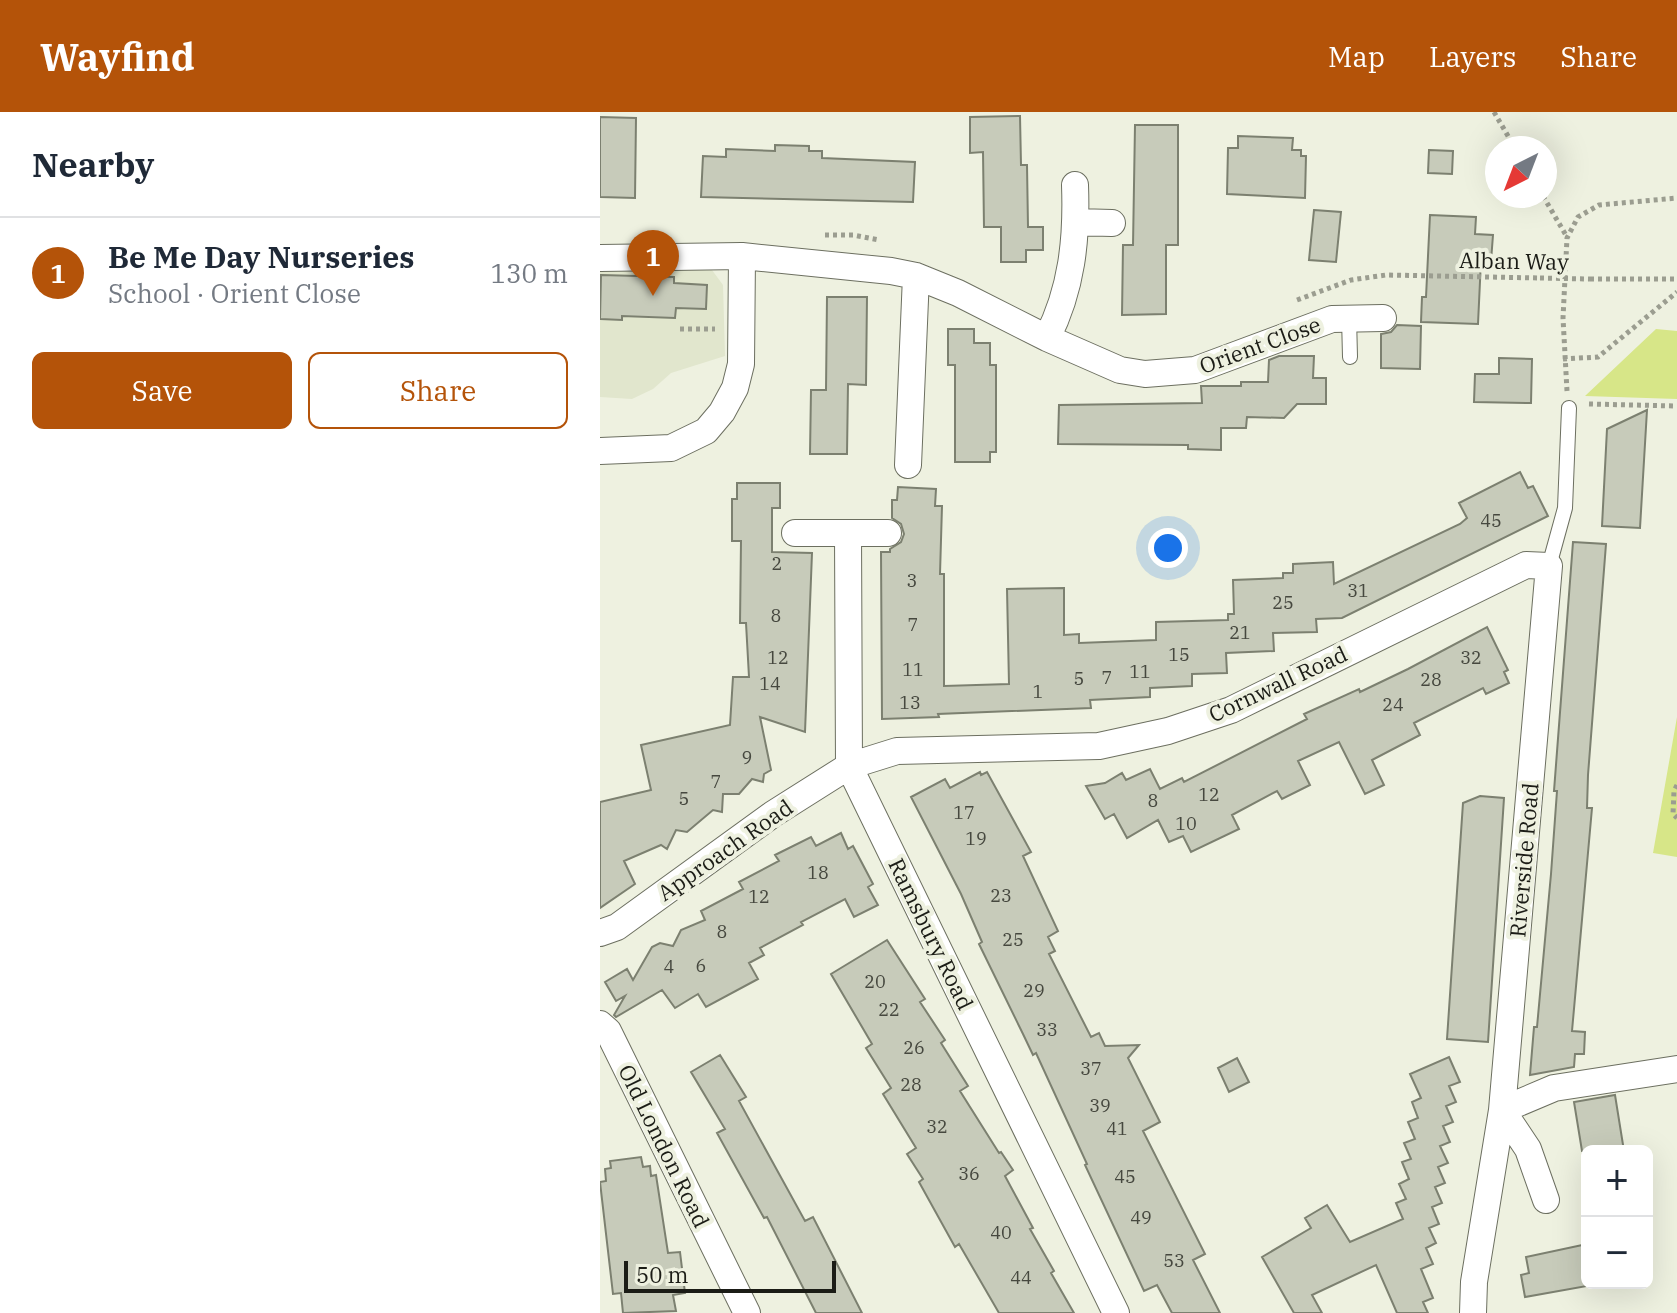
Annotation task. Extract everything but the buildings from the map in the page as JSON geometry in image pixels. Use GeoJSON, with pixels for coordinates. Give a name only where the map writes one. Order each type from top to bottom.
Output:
{"type":"FeatureCollection","features":[{"type":"Feature","properties":{"kind":"street"},"geometry":{"type":"LineString","coordinates":[[1047,338],[1058,316],[1069,278],[1076,222],[1075,185]]}},
{"type":"Feature","properties":{"kind":"street"},"geometry":{"type":"LineString","coordinates":[[1076,222],[1112,223]]}},
{"type":"Feature","properties":{"kind":"street"},"geometry":{"type":"LineString","coordinates":[[605,454],[671,448],[706,431],[722,412],[735,388],[741,364],[742,256]]}},
{"type":"Feature","properties":{"kind":"street","name":"Orient Close"},"geometry":{"type":"LineString","coordinates":[[600,258],[742,256],[916,276],[1120,370],[1168,374],[1205,367],[1332,319],[1383,318]]}},
{"type":"Feature","properties":{"kind":"street"},"geometry":{"type":"LineString","coordinates":[[908,465],[916,276]]}},
{"type":"Feature","properties":{"kind":"street"},"geometry":{"type":"LineString","coordinates":[[795,533],[888,533]]}},
{"type":"Feature","properties":{"kind":"street","name":"Ramsbury Road"},"geometry":{"type":"LineString","coordinates":[[848,533],[849,766],[1116,1313]]}},
{"type":"Feature","properties":{"kind":"street","name":"Cornwall Road"},"geometry":{"type":"LineString","coordinates":[[849,766],[897,751],[1099,746],[1168,731],[1231,710],[1526,565],[1549,566]]}},
{"type":"Feature","properties":{"kind":"street","name":"Riverside Road"},"geometry":{"type":"LineString","coordinates":[[1473,1313],[1474,1282],[1502,1110],[1549,566]]}},
{"type":"Feature","properties":{"kind":"street","name":"Approach Road"},"geometry":{"type":"LineString","coordinates":[[600,933],[617,927],[773,814],[849,766]]}},
{"type":"Feature","properties":{"kind":"street","name":"Old London Road"},"geometry":{"type":"LineString","coordinates":[[600,1024],[608,1031],[747,1313]]}},
{"type":"Feature","properties":{"kind":"street"},"geometry":{"type":"LineString","coordinates":[[1546,1200],[1528,1149],[1502,1110],[1554,1088],[1677,1069]]}},
{"type":"Feature","properties":{"kind":"lane"},"geometry":{"type":"LineString","coordinates":[[1349,317],[1350,357]]}},
{"type":"Feature","properties":{"kind":"lane","name":"Riverside Road"},"geometry":{"type":"LineString","coordinates":[[1549,566],[1565,508],[1569,408]]}},
{"type":"Feature","properties":{"kind":"path"},"geometry":{"type":"LineString","coordinates":[[1494,112],[1508,136]]}},
{"type":"Feature","properties":{"kind":"path"},"geometry":{"type":"LineString","coordinates":[[1677,198],[1599,205],[1578,217],[1567,238],[1563,359],[1569,408],[1589,404],[1677,406]]}},
{"type":"Feature","properties":{"kind":"path"},"geometry":{"type":"LineString","coordinates":[[1550,208],[1567,238]]}},
{"type":"Feature","properties":{"kind":"path","name":"Alban Way"},"geometry":{"type":"LineString","coordinates":[[1294,302],[1351,280],[1386,275],[1677,279]]}},
{"type":"Feature","properties":{"kind":"path"},"geometry":{"type":"LineString","coordinates":[[1563,359],[1598,357],[1677,292]]}},
{"type":"Feature","properties":{"kind":"path"},"geometry":{"type":"LineString","coordinates":[[680,329],[741,328]]}},
{"type":"Feature","properties":{"kind":"path"},"geometry":{"type":"LineString","coordinates":[[1677,785],[1673,814],[1677,818]]}},
{"type":"Feature","properties":{"kind":"shaded area"},"geometry":{"type":"Polygon","coordinates":[[[600,265],[709,266],[723,285],[725,356],[671,373],[653,389],[632,399],[600,397],[600,265]]]}},
{"type":"Feature","properties":{"kind":"green space"},"geometry":{"type":"Polygon","coordinates":[[[1656,329],[1677,331],[1677,399],[1585,396],[1656,329]]]}},
{"type":"Feature","properties":{"kind":"green space"},"geometry":{"type":"Polygon","coordinates":[[[1677,717],[1677,857],[1653,853],[1677,717]]]}},
{"type":"Feature","properties":{"kind":"place","name":"Be Me Day Nurseries"},"geometry":{"type":"Point","coordinates":[653,296]}}]}
